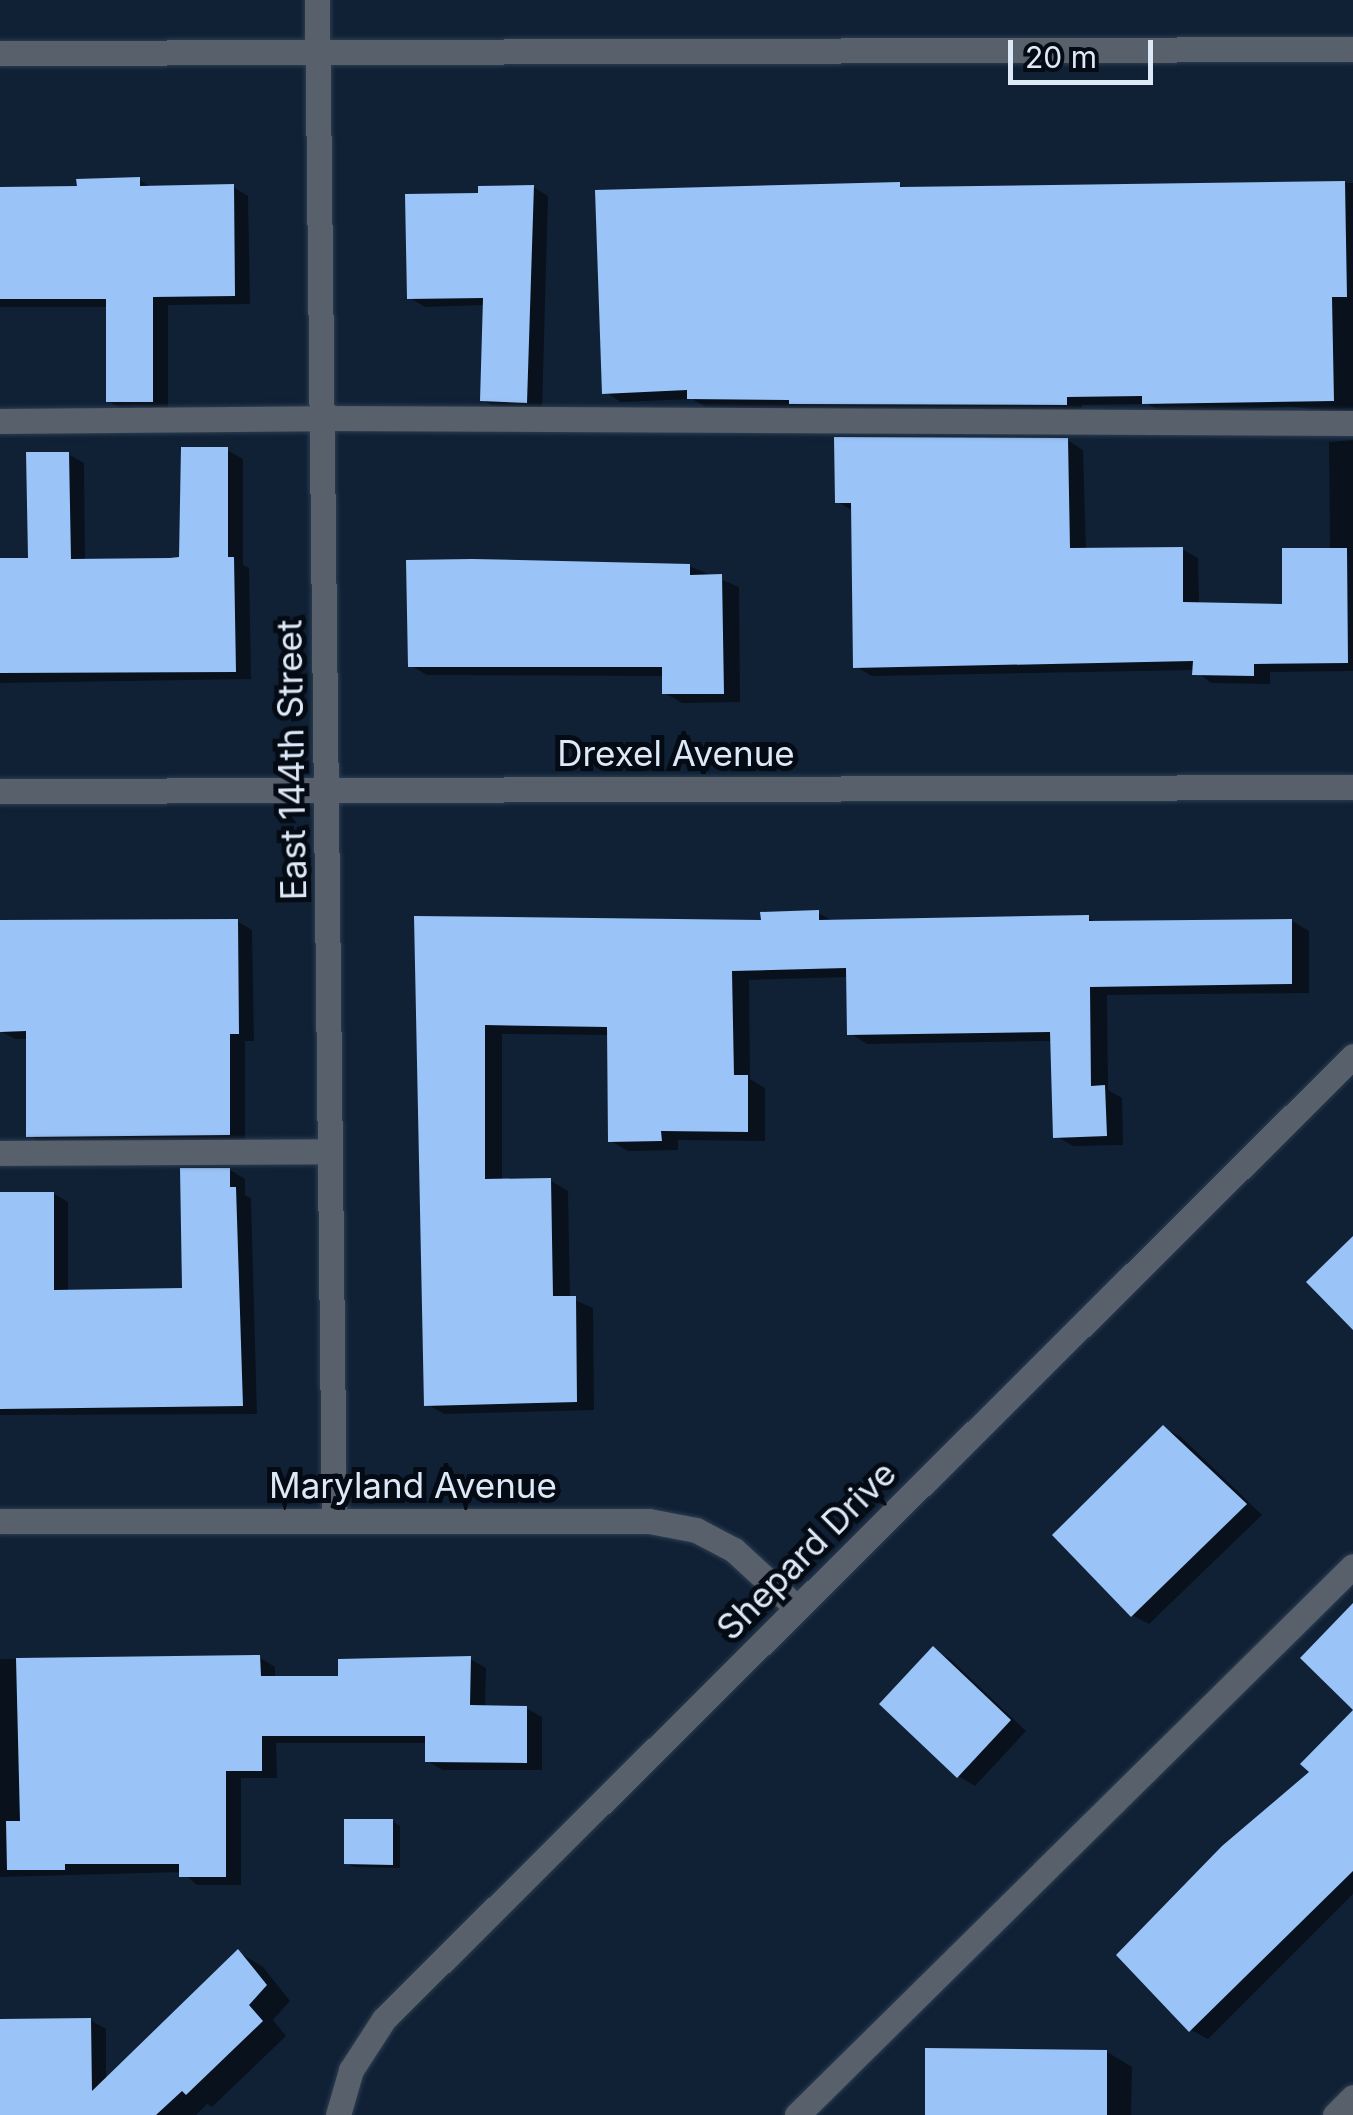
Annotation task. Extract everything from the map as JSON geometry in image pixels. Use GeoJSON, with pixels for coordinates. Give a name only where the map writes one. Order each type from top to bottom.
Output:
{"type":"FeatureCollection","features":[{"type":"Feature","properties":{"kind":"street","name":"East 144th Street"},"geometry":{"type":"LineString","coordinates":[[317,0],[334,1519]]}},
{"type":"Feature","properties":{"kind":"street"},"geometry":{"type":"LineString","coordinates":[[0,53],[1353,48]]}},
{"type":"Feature","properties":{"kind":"street"},"geometry":{"type":"LineString","coordinates":[[0,421],[322,418],[1353,423]]}},
{"type":"Feature","properties":{"kind":"street","name":"Drexel Avenue"},"geometry":{"type":"LineString","coordinates":[[0,791],[1353,788]]}},
{"type":"Feature","properties":{"kind":"street","name":"Shepard Drive"},"geometry":{"type":"LineString","coordinates":[[338,2115],[351,2070],[384,2019],[1353,1056]]}},
{"type":"Feature","properties":{"kind":"street"},"geometry":{"type":"LineString","coordinates":[[0,1153],[330,1151]]}},
{"type":"Feature","properties":{"kind":"street","name":"Maryland Avenue"},"geometry":{"type":"LineString","coordinates":[[0,1521],[649,1521],[696,1530],[734,1550],[797,1608]]}},
{"type":"Feature","properties":{"kind":"street"},"geometry":{"type":"LineString","coordinates":[[797,2115],[1353,1566]]}},
{"type":"Feature","properties":{"kind":"street"},"geometry":{"type":"LineString","coordinates":[[1335,2115],[1353,2097]]}},
{"type":"Feature","properties":{"kind":"building"},"geometry":{"type":"Polygon","coordinates":[[[140,177],[140,186],[234,184],[235,296],[153,297],[153,402],[106,402],[106,299],[0,299],[0,187],[77,186],[76,179],[140,177]]]}},
{"type":"Feature","properties":{"kind":"building"},"geometry":{"type":"Polygon","coordinates":[[[1345,181],[1347,297],[1332,297],[1334,401],[1142,404],[1142,396],[1067,397],[1067,405],[789,404],[789,400],[687,399],[687,390],[602,394],[595,190],[900,182],[900,187],[1345,181]]]}},
{"type":"Feature","properties":{"kind":"building"},"geometry":{"type":"Polygon","coordinates":[[[534,185],[527,403],[480,401],[483,298],[407,299],[405,194],[478,193],[478,186],[534,185]]]}},
{"type":"Feature","properties":{"kind":"building"},"geometry":{"type":"Polygon","coordinates":[[[834,437],[1068,438],[1070,548],[1183,547],[1183,602],[1282,604],[1282,548],[1347,548],[1348,663],[1254,664],[1254,676],[1192,675],[1193,661],[853,668],[851,503],[835,503],[834,437]]]}},
{"type":"Feature","properties":{"kind":"building"},"geometry":{"type":"Polygon","coordinates":[[[181,447],[228,447],[228,557],[234,557],[236,672],[0,673],[0,558],[28,558],[26,452],[69,452],[71,559],[170,558],[179,557],[181,447]]]}},
{"type":"Feature","properties":{"kind":"building"},"geometry":{"type":"Polygon","coordinates":[[[406,560],[690,564],[690,575],[722,574],[724,694],[662,694],[662,667],[408,667],[406,560]]]}},
{"type":"Feature","properties":{"kind":"building"},"geometry":{"type":"Polygon","coordinates":[[[819,910],[819,920],[1089,915],[1089,921],[1292,919],[1292,984],[1090,987],[1091,1086],[1105,1085],[1107,1136],[1053,1138],[1050,1032],[847,1035],[846,968],[732,971],[734,1075],[748,1075],[748,1132],[661,1131],[662,1141],[608,1142],[607,1027],[485,1025],[485,1179],[551,1178],[553,1296],[576,1296],[577,1402],[424,1406],[414,916],[761,920],[760,912],[819,910]]]}},
{"type":"Feature","properties":{"kind":"building"},"geometry":{"type":"Polygon","coordinates":[[[238,919],[239,1034],[230,1034],[230,1135],[26,1137],[26,1031],[0,1032],[0,920],[238,919]]]}},
{"type":"Feature","properties":{"kind":"building"},"geometry":{"type":"Polygon","coordinates":[[[180,1168],[230,1168],[230,1187],[236,1187],[243,1406],[0,1409],[0,1192],[54,1192],[54,1290],[182,1288],[180,1168]]]}},
{"type":"Feature","properties":{"kind":"building"},"geometry":{"type":"Polygon","coordinates":[[[1353,1236],[1353,1330],[1306,1282],[1353,1236]]]}},
{"type":"Feature","properties":{"kind":"building"},"geometry":{"type":"Polygon","coordinates":[[[1163,1425],[1247,1504],[1131,1617],[1052,1535],[1163,1425]]]}},
{"type":"Feature","properties":{"kind":"building"},"geometry":{"type":"Polygon","coordinates":[[[1353,1603],[1353,1710],[1300,1658],[1353,1603]]]}},
{"type":"Feature","properties":{"kind":"building"},"geometry":{"type":"Polygon","coordinates":[[[933,1646],[1011,1720],[957,1778],[879,1704],[933,1646]]]}},
{"type":"Feature","properties":{"kind":"building"},"geometry":{"type":"Polygon","coordinates":[[[260,1655],[261,1676],[338,1676],[338,1659],[471,1656],[470,1705],[527,1706],[527,1763],[425,1762],[425,1736],[262,1736],[262,1771],[226,1771],[226,1877],[179,1877],[179,1864],[65,1864],[65,1870],[7,1870],[6,1821],[20,1821],[16,1658],[260,1655]]]}},
{"type":"Feature","properties":{"kind":"building"},"geometry":{"type":"Polygon","coordinates":[[[1353,1710],[1353,1871],[1189,2032],[1116,1955],[1222,1846],[1309,1772],[1300,1764],[1353,1710]]]}},
{"type":"Feature","properties":{"kind":"building"},"geometry":{"type":"Polygon","coordinates":[[[344,1819],[393,1819],[393,1865],[344,1864],[344,1819]]]}},
{"type":"Feature","properties":{"kind":"building"},"geometry":{"type":"Polygon","coordinates":[[[238,1949],[267,1985],[249,2005],[263,2021],[186,2095],[182,2091],[156,2115],[0,2115],[0,2019],[91,2018],[92,2091],[238,1949]]]}},
{"type":"Feature","properties":{"kind":"building"},"geometry":{"type":"Polygon","coordinates":[[[925,2048],[1107,2050],[1107,2115],[925,2115],[925,2048]]]}}]}
